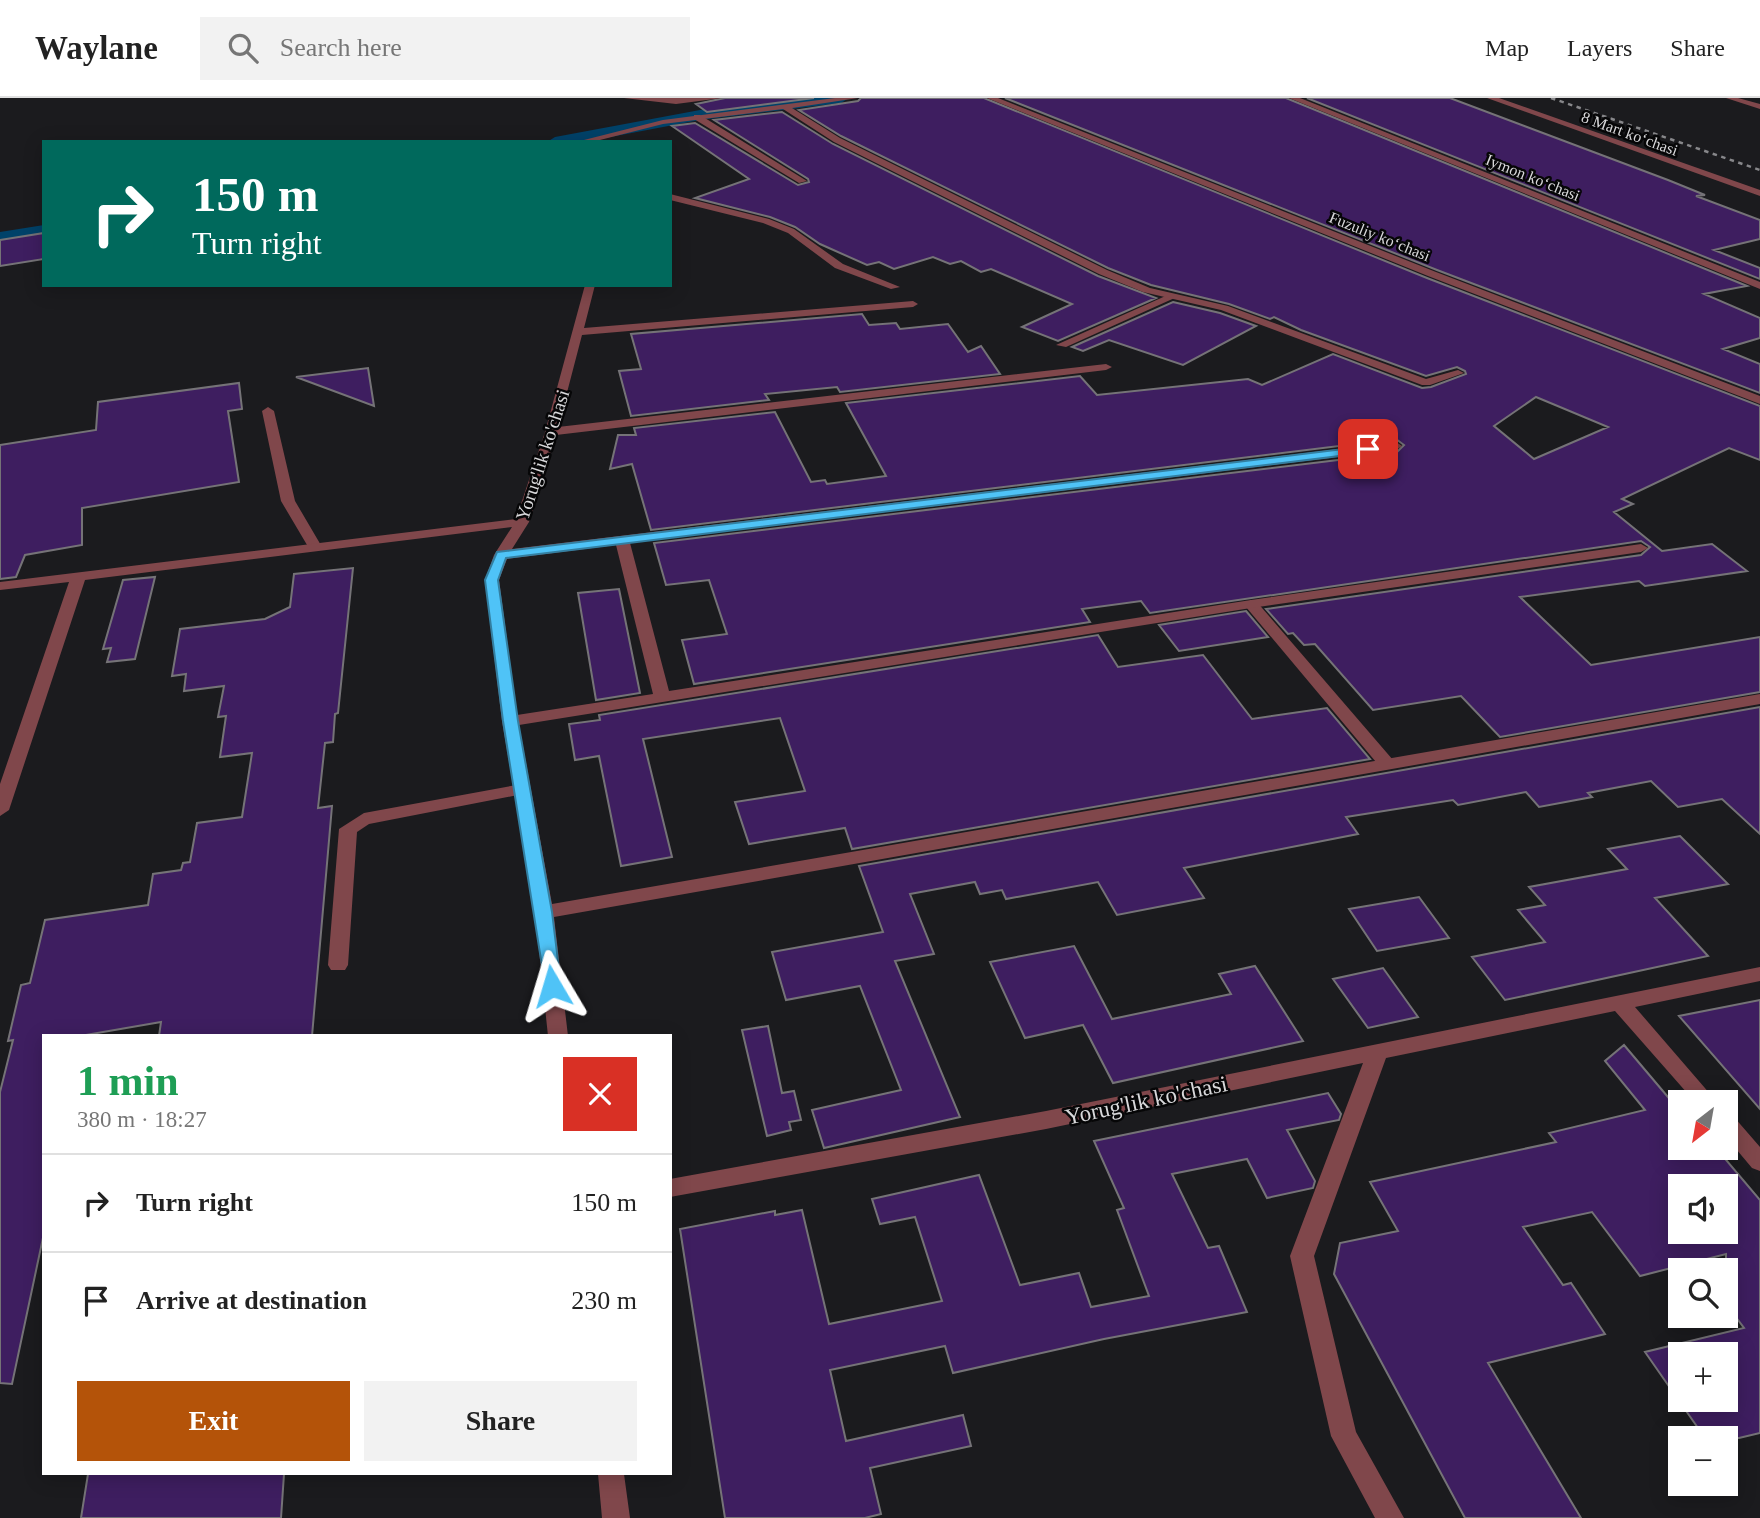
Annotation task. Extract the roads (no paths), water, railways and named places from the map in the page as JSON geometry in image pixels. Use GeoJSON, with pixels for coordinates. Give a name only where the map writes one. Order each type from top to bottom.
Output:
{"type":"FeatureCollection","features":[{"type":"Feature","properties":{"kind":"street"},"geometry":{"type":"LineString","coordinates":[[631,98],[676,102],[718,98]]}},
{"type":"Feature","properties":{"kind":"street"},"geometry":{"type":"LineString","coordinates":[[589,140],[697,117],[854,98]]}},
{"type":"Feature","properties":{"kind":"street","name":"Fuzuliy koʻchasi"},"geometry":{"type":"LineString","coordinates":[[991,98],[1432,274],[1760,400]]}},
{"type":"Feature","properties":{"kind":"street","name":"Iymon koʻchasi"},"geometry":{"type":"LineString","coordinates":[[1293,98],[1760,286]]}},
{"type":"Feature","properties":{"kind":"street","name":"8 Mart koʻchasi"},"geometry":{"type":"LineString","coordinates":[[1491,98],[1760,194]]}},
{"type":"Feature","properties":{"kind":"street"},"geometry":{"type":"LineString","coordinates":[[1730,98],[1760,107]]}},
{"type":"Feature","properties":{"kind":"street"},"geometry":{"type":"LineString","coordinates":[[783,106],[836,140],[1058,250],[1147,290],[1224,308],[1426,383],[1458,373]]}},
{"type":"Feature","properties":{"kind":"street"},"geometry":{"type":"LineString","coordinates":[[697,117],[802,181]]}},
{"type":"Feature","properties":{"kind":"street"},"geometry":{"type":"LineString","coordinates":[[672,198],[766,221],[791,231],[839,266],[895,287]]}},
{"type":"Feature","properties":{"kind":"street","name":"Yorug'lik ko'chasi"},"geometry":{"type":"LineString","coordinates":[[558,1034],[544,912],[510,721],[492,580],[501,555],[522,522],[551,432],[590,287]]}},
{"type":"Feature","properties":{"kind":"street"},"geometry":{"type":"LineString","coordinates":[[1062,345],[1174,296]]}},
{"type":"Feature","properties":{"kind":"street"},"geometry":{"type":"LineString","coordinates":[[579,332],[913,304]]}},
{"type":"Feature","properties":{"kind":"street"},"geometry":{"type":"LineString","coordinates":[[551,432],[1106,367]]}},
{"type":"Feature","properties":{"kind":"street"},"geometry":{"type":"LineString","coordinates":[[268,411],[288,501],[315,547]]}},
{"type":"Feature","properties":{"kind":"street"},"geometry":{"type":"LineString","coordinates":[[501,555],[1396,446]]}},
{"type":"Feature","properties":{"kind":"street"},"geometry":{"type":"LineString","coordinates":[[0,586],[522,522]]}},
{"type":"Feature","properties":{"kind":"street"},"geometry":{"type":"LineString","coordinates":[[622,541],[662,696]]}},
{"type":"Feature","properties":{"kind":"street"},"geometry":{"type":"LineString","coordinates":[[510,721],[1251,604],[1641,548]]}},
{"type":"Feature","properties":{"kind":"street"},"geometry":{"type":"LineString","coordinates":[[0,810],[79,575]]}},
{"type":"Feature","properties":{"kind":"street"},"geometry":{"type":"LineString","coordinates":[[1251,604],[1387,764]]}},
{"type":"Feature","properties":{"kind":"street"},"geometry":{"type":"LineString","coordinates":[[544,912],[1760,699]]}},
{"type":"Feature","properties":{"kind":"street"},"geometry":{"type":"LineString","coordinates":[[338,965],[348,829],[364,819],[522,789]]}},
{"type":"Feature","properties":{"kind":"street","name":"Yorug'lik ko'chasi"},"geometry":{"type":"LineString","coordinates":[[672,1188],[1046,1120],[1760,974]]}},
{"type":"Feature","properties":{"kind":"street"},"geometry":{"type":"LineString","coordinates":[[1620,1003],[1696,1090]]}},
{"type":"Feature","properties":{"kind":"street"},"geometry":{"type":"LineString","coordinates":[[1378,1051],[1302,1256],[1344,1436],[1390,1518]]}},
{"type":"Feature","properties":{"kind":"street"},"geometry":{"type":"LineString","coordinates":[[1738,1137],[1760,1162]]}},
{"type":"Feature","properties":{"kind":"street"},"geometry":{"type":"LineString","coordinates":[[611,1475],[616,1518]]}},
{"type":"Feature","properties":{"kind":"waterway"},"geometry":{"type":"LineString","coordinates":[[566,140],[700,115],[841,98]]}},
{"type":"Feature","properties":{"kind":"waterway"},"geometry":{"type":"LineString","coordinates":[[0,238],[42,231]]}},
{"type":"Feature","properties":{"kind":"railway"},"geometry":{"type":"LineString","coordinates":[[1551,98],[1760,170]]}}]}
